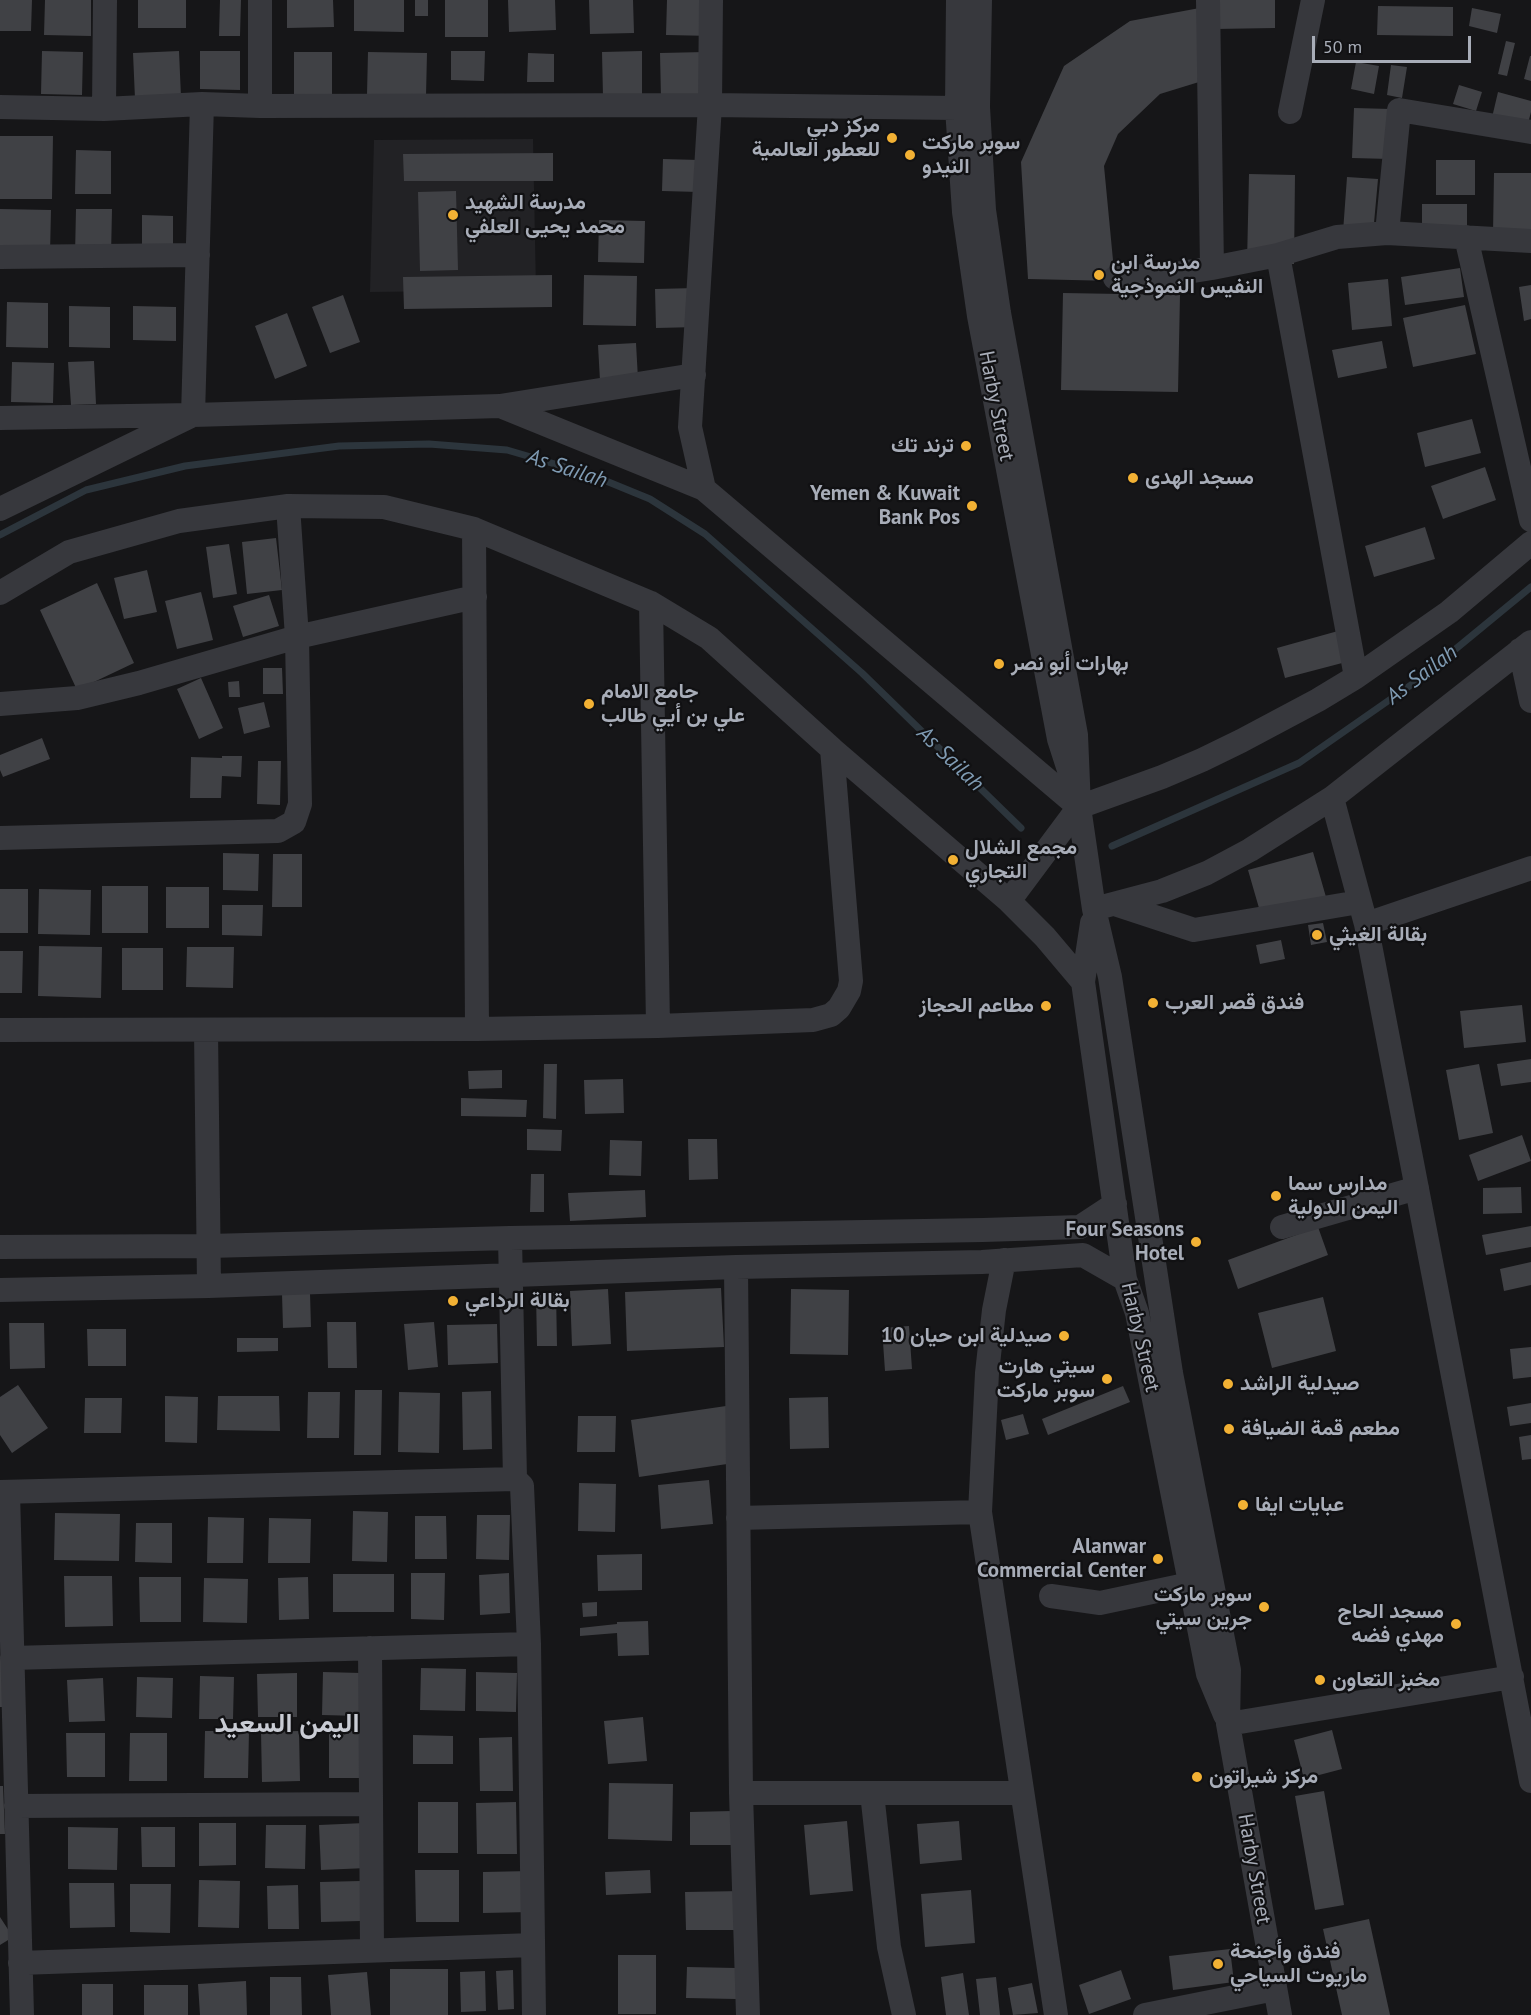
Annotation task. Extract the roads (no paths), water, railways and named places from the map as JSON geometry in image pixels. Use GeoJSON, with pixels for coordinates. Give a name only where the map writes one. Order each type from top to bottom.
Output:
{"type":"FeatureCollection","features":[{"type":"Feature","properties":{"kind":"street"},"geometry":{"type":"LineString","coordinates":[[104,109],[105,0]]}},
{"type":"Feature","properties":{"kind":"street"},"geometry":{"type":"LineString","coordinates":[[260,0],[260,106]]}},
{"type":"Feature","properties":{"kind":"street"},"geometry":{"type":"LineString","coordinates":[[704,489],[690,427],[710,105],[711,0]]}},
{"type":"Feature","properties":{"kind":"street","name":"Harby Street"},"geometry":{"type":"LineString","coordinates":[[958,0],[957,108],[963,212],[979,316],[1059,739],[1105,906],[1110,978],[1171,1373],[1229,1670],[1228,1724],[1280,2015]]}},
{"type":"Feature","properties":{"kind":"street","name":"Harby Street"},"geometry":{"type":"LineString","coordinates":[[980,0],[978,107],[984,210],[999,313],[1077,735],[1079,807]]}},
{"type":"Feature","properties":{"kind":"street"},"geometry":{"type":"LineString","coordinates":[[1208,0],[1212,268]]}},
{"type":"Feature","properties":{"kind":"street"},"geometry":{"type":"LineString","coordinates":[[1290,112],[1312,0]]}},
{"type":"Feature","properties":{"kind":"street"},"geometry":{"type":"LineString","coordinates":[[193,415],[202,104]]}},
{"type":"Feature","properties":{"kind":"street"},"geometry":{"type":"LineString","coordinates":[[0,107],[104,109],[202,104],[957,108]]}},
{"type":"Feature","properties":{"kind":"street"},"geometry":{"type":"LineString","coordinates":[[1387,233],[1399,110],[1531,132]]}},
{"type":"Feature","properties":{"kind":"street"},"geometry":{"type":"LineString","coordinates":[[1115,278],[1175,274],[1212,268],[1278,255],[1337,237],[1387,233],[1531,241]]}},
{"type":"Feature","properties":{"kind":"street"},"geometry":{"type":"LineString","coordinates":[[1466,237],[1531,520]]}},
{"type":"Feature","properties":{"kind":"street"},"geometry":{"type":"LineString","coordinates":[[0,257],[198,255]]}},
{"type":"Feature","properties":{"kind":"street"},"geometry":{"type":"LineString","coordinates":[[1278,255],[1356,677]]}},
{"type":"Feature","properties":{"kind":"street"},"geometry":{"type":"LineString","coordinates":[[0,418],[500,406],[694,375]]}},
{"type":"Feature","properties":{"kind":"street"},"geometry":{"type":"LineString","coordinates":[[500,406],[704,489],[1079,807]]}},
{"type":"Feature","properties":{"kind":"street"},"geometry":{"type":"LineString","coordinates":[[0,509],[193,415]]}},
{"type":"Feature","properties":{"kind":"street"},"geometry":{"type":"LineString","coordinates":[[0,838],[278,831],[294,822],[300,804],[297,637],[288,506]]}},
{"type":"Feature","properties":{"kind":"street"},"geometry":{"type":"LineString","coordinates":[[0,593],[69,552],[179,521],[288,506],[384,507],[474,529],[651,603],[709,638],[832,749],[1009,901],[1045,937],[1083,982]]}},
{"type":"Feature","properties":{"kind":"street"},"geometry":{"type":"LineString","coordinates":[[474,529],[477,1029]]}},
{"type":"Feature","properties":{"kind":"street"},"geometry":{"type":"LineString","coordinates":[[1009,901],[1079,807],[1161,777],[1241,741],[1318,700],[1356,677],[1449,612],[1531,543]]}},
{"type":"Feature","properties":{"kind":"street"},"geometry":{"type":"LineString","coordinates":[[0,704],[77,698],[139,683],[297,637],[475,597]]}},
{"type":"Feature","properties":{"kind":"street"},"geometry":{"type":"LineString","coordinates":[[651,603],[658,1026]]}},
{"type":"Feature","properties":{"kind":"street"},"geometry":{"type":"LineString","coordinates":[[1526,646],[1531,701]]}},
{"type":"Feature","properties":{"kind":"street"},"geometry":{"type":"LineString","coordinates":[[1105,906],[1162,891],[1207,873],[1250,850],[1332,798],[1526,646]]}},
{"type":"Feature","properties":{"kind":"street"},"geometry":{"type":"LineString","coordinates":[[0,1030],[477,1029],[658,1026],[813,1020],[831,1015],[839,1008],[849,991],[851,981],[832,749]]}},
{"type":"Feature","properties":{"kind":"street"},"geometry":{"type":"LineString","coordinates":[[1332,798],[1363,913],[1531,1781]]}},
{"type":"Feature","properties":{"kind":"street"},"geometry":{"type":"LineString","coordinates":[[1105,906],[1194,930],[1363,913],[1531,868]]}},
{"type":"Feature","properties":{"kind":"street","name":"Harby Street"},"geometry":{"type":"LineString","coordinates":[[1105,906],[1083,982],[1125,1279],[1137,1313],[1208,1674],[1228,1724]]}},
{"type":"Feature","properties":{"kind":"street"},"geometry":{"type":"LineString","coordinates":[[206,1030],[209,1286]]}},
{"type":"Feature","properties":{"kind":"street"},"geometry":{"type":"LineString","coordinates":[[1282,1227],[1417,1188]]}},
{"type":"Feature","properties":{"kind":"street"},"geometry":{"type":"LineString","coordinates":[[0,1247],[209,1246],[1080,1227],[1114,1204]]}},
{"type":"Feature","properties":{"kind":"street"},"geometry":{"type":"LineString","coordinates":[[1080,1227],[1087,1236],[1088,1250],[1083,1255]]}},
{"type":"Feature","properties":{"kind":"street"},"geometry":{"type":"LineString","coordinates":[[510,1238],[515,1479],[522,1486],[529,1644],[534,2015]]}},
{"type":"Feature","properties":{"kind":"street"},"geometry":{"type":"LineString","coordinates":[[0,1290],[209,1286],[1004,1260],[1083,1255],[1125,1279]]}},
{"type":"Feature","properties":{"kind":"street"},"geometry":{"type":"LineString","coordinates":[[1004,1260],[994,1310],[987,1373],[980,1512],[1056,2015]]}},
{"type":"Feature","properties":{"kind":"street"},"geometry":{"type":"LineString","coordinates":[[736,1267],[741,1794],[748,2015]]}},
{"type":"Feature","properties":{"kind":"street"},"geometry":{"type":"LineString","coordinates":[[22,2015],[12,1658],[4,1492],[515,1479]]}},
{"type":"Feature","properties":{"kind":"street"},"geometry":{"type":"LineString","coordinates":[[738,1518],[980,1512]]}},
{"type":"Feature","properties":{"kind":"street"},"geometry":{"type":"LineString","coordinates":[[1051,1596],[1101,1604],[1190,1584]]}},
{"type":"Feature","properties":{"kind":"street"},"geometry":{"type":"LineString","coordinates":[[12,1658],[529,1644]]}},
{"type":"Feature","properties":{"kind":"street"},"geometry":{"type":"LineString","coordinates":[[370,1648],[372,1950]]}},
{"type":"Feature","properties":{"kind":"street"},"geometry":{"type":"LineString","coordinates":[[1228,1724],[1512,1677]]}},
{"type":"Feature","properties":{"kind":"street"},"geometry":{"type":"LineString","coordinates":[[872,1793],[889,1947],[904,2015]]}},
{"type":"Feature","properties":{"kind":"street"},"geometry":{"type":"LineString","coordinates":[[741,1794],[1022,1793]]}},
{"type":"Feature","properties":{"kind":"street"},"geometry":{"type":"LineString","coordinates":[[16,1806],[371,1804]]}},
{"type":"Feature","properties":{"kind":"street"},"geometry":{"type":"LineString","coordinates":[[20,1963],[533,1945]]}},
{"type":"Feature","properties":{"kind":"street"},"geometry":{"type":"LineString","coordinates":[[1145,2015],[1275,1989]]}},
{"type":"Feature","properties":{"kind":"waterway","name":"As Sailah"},"geometry":{"type":"LineString","coordinates":[[0,535],[86,490],[185,466],[339,446],[429,444],[507,450],[589,474],[650,499],[705,534],[862,673],[1021,828]]}},
{"type":"Feature","properties":{"kind":"waterway","name":"As Sailah"},"geometry":{"type":"LineString","coordinates":[[1112,846],[1299,763],[1418,680],[1531,587]]}},
{"type":"Feature","properties":{"kind":"place","name":"مركز دبي للعطور العالمية"},"geometry":{"type":"Point","coordinates":[892,138]}},
{"type":"Feature","properties":{"kind":"place","name":"سوبر ماركت النيدو"},"geometry":{"type":"Point","coordinates":[910,155]}},
{"type":"Feature","properties":{"kind":"place","name":"مدرسة الشهيد محمد يحيى العلفي"},"geometry":{"type":"Point","coordinates":[453,215]}},
{"type":"Feature","properties":{"kind":"place","name":"مدرسة ابن النفيس النموذجية"},"geometry":{"type":"Point","coordinates":[1099,275]}},
{"type":"Feature","properties":{"kind":"place","name":"ترند تك"},"geometry":{"type":"Point","coordinates":[966,446]}},
{"type":"Feature","properties":{"kind":"place","name":"مسجد الهدى"},"geometry":{"type":"Point","coordinates":[1133,478]}},
{"type":"Feature","properties":{"kind":"place","name":"Yemen & Kuwait Bank Pos"},"geometry":{"type":"Point","coordinates":[972,506]}},
{"type":"Feature","properties":{"kind":"place","name":"بهارات أبو نصر"},"geometry":{"type":"Point","coordinates":[999,664]}},
{"type":"Feature","properties":{"kind":"place","name":"جامع الامام علي بن أيي طالب"},"geometry":{"type":"Point","coordinates":[589,704]}},
{"type":"Feature","properties":{"kind":"place","name":"مجمع الشلال التجاري"},"geometry":{"type":"Point","coordinates":[953,860]}},
{"type":"Feature","properties":{"kind":"place","name":"بقالة الغيثي"},"geometry":{"type":"Point","coordinates":[1317,935]}},
{"type":"Feature","properties":{"kind":"place","name":"فندق قصر العرب"},"geometry":{"type":"Point","coordinates":[1153,1003]}},
{"type":"Feature","properties":{"kind":"place","name":"مطاعم الحجاز"},"geometry":{"type":"Point","coordinates":[1046,1006]}},
{"type":"Feature","properties":{"kind":"place","name":"مدارس سما اليمن الدولية"},"geometry":{"type":"Point","coordinates":[1276,1196]}},
{"type":"Feature","properties":{"kind":"place","name":"Four Seasons Hotel"},"geometry":{"type":"Point","coordinates":[1196,1242]}},
{"type":"Feature","properties":{"kind":"place","name":"بقالة الرداعي"},"geometry":{"type":"Point","coordinates":[453,1301]}},
{"type":"Feature","properties":{"kind":"place","name":"صيدلية ابن حيان 10"},"geometry":{"type":"Point","coordinates":[1064,1336]}},
{"type":"Feature","properties":{"kind":"place","name":"سيتي هارت سوبر ماركت"},"geometry":{"type":"Point","coordinates":[1107,1379]}},
{"type":"Feature","properties":{"kind":"place","name":"صيدلية الراشد"},"geometry":{"type":"Point","coordinates":[1228,1384]}},
{"type":"Feature","properties":{"kind":"place","name":"مطعم قمة الضيافة"},"geometry":{"type":"Point","coordinates":[1229,1429]}},
{"type":"Feature","properties":{"kind":"place","name":"عبايات ايفا"},"geometry":{"type":"Point","coordinates":[1243,1505]}},
{"type":"Feature","properties":{"kind":"place","name":"Alanwar Commercial Center"},"geometry":{"type":"Point","coordinates":[1158,1559]}},
{"type":"Feature","properties":{"kind":"place","name":"سوبر ماركت جرين سيتي"},"geometry":{"type":"Point","coordinates":[1264,1607]}},
{"type":"Feature","properties":{"kind":"place","name":"مسجد الحاج مهدي فضه"},"geometry":{"type":"Point","coordinates":[1456,1624]}},
{"type":"Feature","properties":{"kind":"place","name":"مخبز التعاون"},"geometry":{"type":"Point","coordinates":[1320,1680]}},
{"type":"Feature","properties":{"kind":"place","name":"مركز شيراتون"},"geometry":{"type":"Point","coordinates":[1197,1777]}},
{"type":"Feature","properties":{"kind":"place","name":"فندق وأجنحة ماريوت السياحي"},"geometry":{"type":"Point","coordinates":[1218,1964]}},
{"type":"Feature","properties":{"kind":"district","name":"اليمن السعيد"},"geometry":{"type":"Point","coordinates":[287,1724]}}]}
